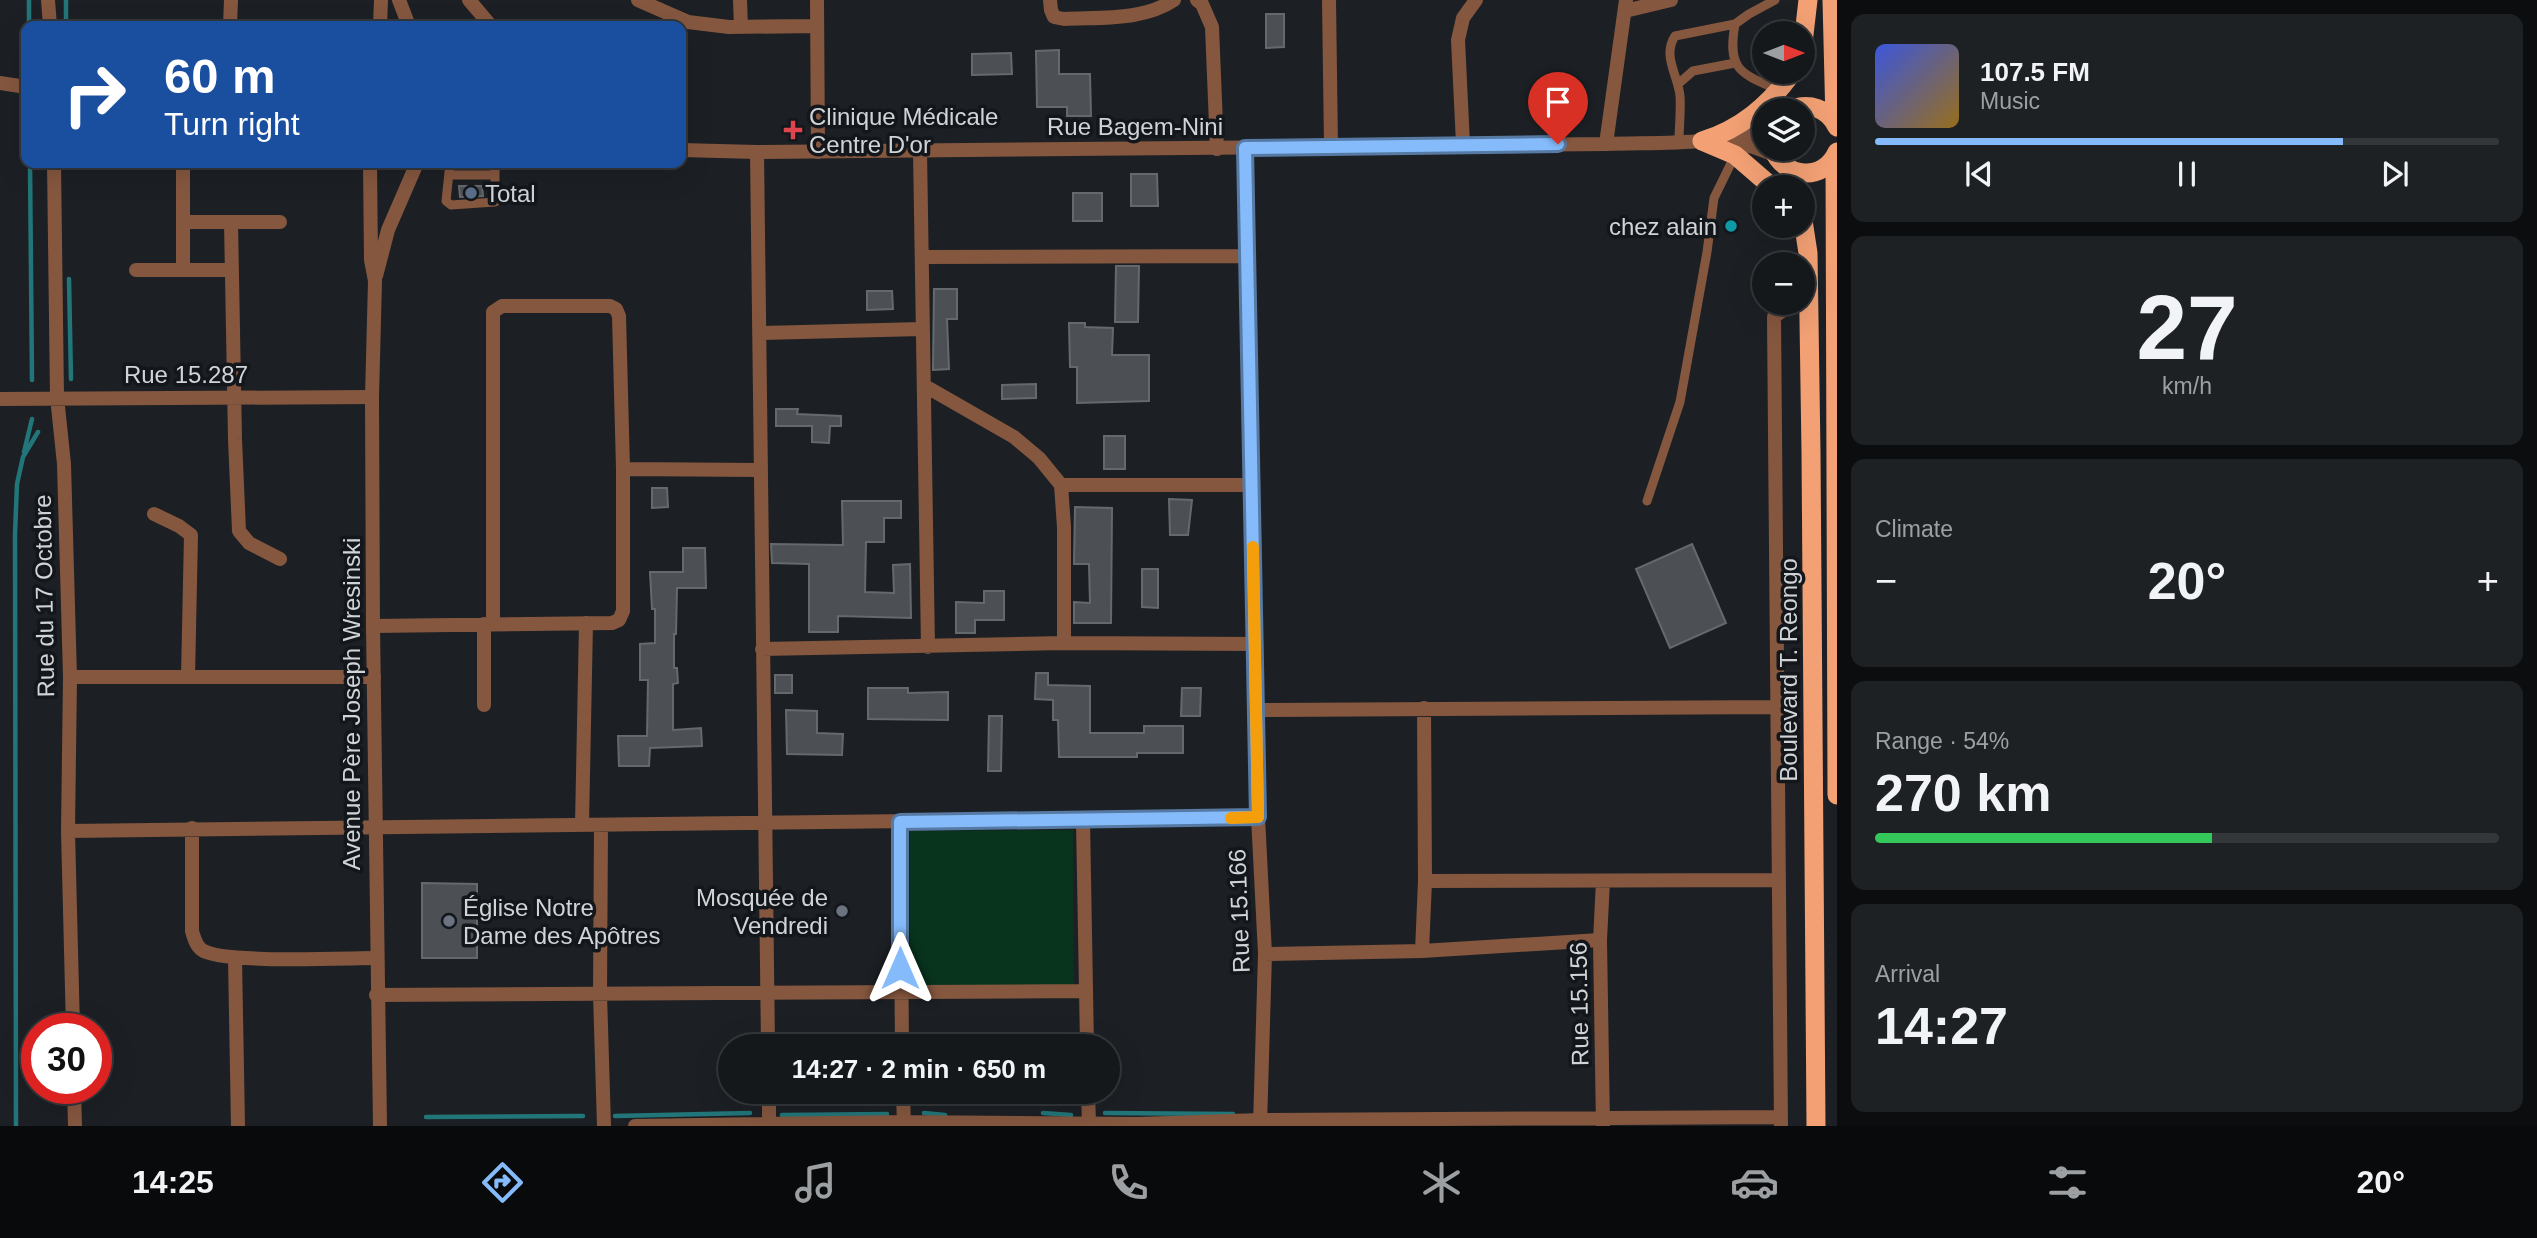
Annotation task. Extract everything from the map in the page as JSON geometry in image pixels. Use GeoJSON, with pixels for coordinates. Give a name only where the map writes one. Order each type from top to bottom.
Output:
{"type":"FeatureCollection","features":[{"type":"Feature","properties":{"kind":"highway"},"geometry":{"type":"LineString","coordinates":[[1806,21],[1808,0]]}},
{"type":"Feature","properties":{"kind":"highway"},"geometry":{"type":"LineString","coordinates":[[1832,0],[1836,125]]}},
{"type":"Feature","properties":{"kind":"highway"},"geometry":{"type":"LineString","coordinates":[[1709,140],[1756,114],[1784,84]]}},
{"type":"Feature","properties":{"kind":"highway"},"geometry":{"type":"LineString","coordinates":[[1815,107],[1822,110],[1836,125]]}},
{"type":"Feature","properties":{"kind":"highway"},"geometry":{"type":"LineString","coordinates":[[1709,140],[1735,155],[1758,175]]}},
{"type":"Feature","properties":{"kind":"highway"},"geometry":{"type":"LineString","coordinates":[[1784,161],[1796,172],[1814,173],[1822,169],[1836,154]]}},
{"type":"Feature","properties":{"kind":"highway"},"geometry":{"type":"LineString","coordinates":[[1836,154],[1837,795]]}},
{"type":"Feature","properties":{"kind":"highway","name":"Boulevard T. Reongo"},"geometry":{"type":"LineString","coordinates":[[1803,315],[1816,1126]]}},
{"type":"Feature","properties":{"kind":"street"},"geometry":{"type":"LineString","coordinates":[[48,0],[50,21]]}},
{"type":"Feature","properties":{"kind":"street"},"geometry":{"type":"LineString","coordinates":[[230,21],[231,0]]}},
{"type":"Feature","properties":{"kind":"street"},"geometry":{"type":"LineString","coordinates":[[380,21],[381,0]]}},
{"type":"Feature","properties":{"kind":"street"},"geometry":{"type":"LineString","coordinates":[[399,0],[407,21]]}},
{"type":"Feature","properties":{"kind":"street"},"geometry":{"type":"LineString","coordinates":[[469,0],[487,21]]}},
{"type":"Feature","properties":{"kind":"street"},"geometry":{"type":"LineString","coordinates":[[638,0],[686,21]]}},
{"type":"Feature","properties":{"kind":"street"},"geometry":{"type":"LineString","coordinates":[[740,0],[741,27]]}},
{"type":"Feature","properties":{"kind":"street"},"geometry":{"type":"LineString","coordinates":[[817,0],[818,152]]}},
{"type":"Feature","properties":{"kind":"street"},"geometry":{"type":"LineString","coordinates":[[1051,0],[1051,10],[1055,17],[1064,19],[1140,15],[1162,9],[1174,0]]}},
{"type":"Feature","properties":{"kind":"street"},"geometry":{"type":"LineString","coordinates":[[1197,0],[1202,4],[1212,27],[1217,149]]}},
{"type":"Feature","properties":{"kind":"street"},"geometry":{"type":"LineString","coordinates":[[1329,0],[1331,146]]}},
{"type":"Feature","properties":{"kind":"street"},"geometry":{"type":"LineString","coordinates":[[1463,144],[1458,40],[1463,18],[1476,0]]}},
{"type":"Feature","properties":{"kind":"street"},"geometry":{"type":"LineString","coordinates":[[1606,144],[1626,6],[1671,0]]}},
{"type":"Feature","properties":{"kind":"street"},"geometry":{"type":"LineString","coordinates":[[686,21],[741,27],[817,26]]}},
{"type":"Feature","properties":{"kind":"street"},"geometry":{"type":"LineString","coordinates":[[0,83],[21,86]]}},
{"type":"Feature","properties":{"kind":"street"},"geometry":{"type":"LineString","coordinates":[[1709,140],[1752,132]]}},
{"type":"Feature","properties":{"kind":"street"},"geometry":{"type":"LineString","coordinates":[[1709,140],[1752,146]]}},
{"type":"Feature","properties":{"kind":"street","name":"Rue Bagem-Nini"},"geometry":{"type":"LineString","coordinates":[[686,150],[818,152],[1217,149],[1606,144],[1709,140]]}},
{"type":"Feature","properties":{"kind":"street","name":"Rue 15.166"},"geometry":{"type":"LineString","coordinates":[[1245,148],[1258,817],[1265,954],[1261,1123]]}},
{"type":"Feature","properties":{"kind":"street"},"geometry":{"type":"LineString","coordinates":[[920,150],[928,647]]}},
{"type":"Feature","properties":{"kind":"street"},"geometry":{"type":"LineString","coordinates":[[757,152],[768,1034]]}},
{"type":"Feature","properties":{"kind":"street","name":"Rue du 17 Octobre"},"geometry":{"type":"LineString","coordinates":[[54,168],[57,397],[64,464],[70,677],[68,831],[73,1013]]}},
{"type":"Feature","properties":{"kind":"street"},"geometry":{"type":"LineString","coordinates":[[184,168],[184,270]]}},
{"type":"Feature","properties":{"kind":"street","name":"Avenue Père Joseph Wresinski"},"geometry":{"type":"LineString","coordinates":[[370,168],[371,260],[375,281],[372,397],[373,626],[376,995],[380,1126]]}},
{"type":"Feature","properties":{"kind":"street","name":"Avenue Père Joseph Wresinski"},"geometry":{"type":"LineString","coordinates":[[375,281],[388,230],[415,168]]}},
{"type":"Feature","properties":{"kind":"street"},"geometry":{"type":"LineString","coordinates":[[184,222],[280,222]]}},
{"type":"Feature","properties":{"kind":"street"},"geometry":{"type":"LineString","coordinates":[[231,222],[239,531],[249,543],[280,559]]}},
{"type":"Feature","properties":{"kind":"street"},"geometry":{"type":"LineString","coordinates":[[923,257],[1246,256]]}},
{"type":"Feature","properties":{"kind":"street"},"geometry":{"type":"LineString","coordinates":[[136,270],[232,270]]}},
{"type":"Feature","properties":{"kind":"street"},"geometry":{"type":"LineString","coordinates":[[373,626],[488,624],[612,623],[619,620],[623,611],[623,469],[619,316],[616,309],[610,306],[497,307],[493,312],[488,624],[484,705]]}},
{"type":"Feature","properties":{"kind":"street"},"geometry":{"type":"LineString","coordinates":[[635,1126],[1781,1122],[1774,317],[1777,315]]}},
{"type":"Feature","properties":{"kind":"street"},"geometry":{"type":"LineString","coordinates":[[759,333],[922,329]]}},
{"type":"Feature","properties":{"kind":"street"},"geometry":{"type":"LineString","coordinates":[[925,386],[1014,437],[1039,458],[1061,485],[1064,527],[1064,643]]}},
{"type":"Feature","properties":{"kind":"street","name":"Rue 15.287"},"geometry":{"type":"LineString","coordinates":[[0,399],[372,397]]}},
{"type":"Feature","properties":{"kind":"street"},"geometry":{"type":"LineString","coordinates":[[623,469],[759,470]]}},
{"type":"Feature","properties":{"kind":"street"},"geometry":{"type":"LineString","coordinates":[[1061,485],[1251,485]]}},
{"type":"Feature","properties":{"kind":"street"},"geometry":{"type":"LineString","coordinates":[[154,514],[191,535],[188,677]]}},
{"type":"Feature","properties":{"kind":"street"},"geometry":{"type":"LineString","coordinates":[[582,825],[586,623]]}},
{"type":"Feature","properties":{"kind":"street"},"geometry":{"type":"LineString","coordinates":[[762,649],[1064,643],[1256,643]]}},
{"type":"Feature","properties":{"kind":"street"},"geometry":{"type":"LineString","coordinates":[[70,677],[374,677]]}},
{"type":"Feature","properties":{"kind":"street"},"geometry":{"type":"LineString","coordinates":[[1422,951],[1425,881],[1424,708]]}},
{"type":"Feature","properties":{"kind":"street"},"geometry":{"type":"LineString","coordinates":[[1257,710],[1777,708]]}},
{"type":"Feature","properties":{"kind":"street"},"geometry":{"type":"LineString","coordinates":[[68,831],[1258,817]]}},
{"type":"Feature","properties":{"kind":"street"},"geometry":{"type":"LineString","coordinates":[[1083,820],[1087,1034]]}},
{"type":"Feature","properties":{"kind":"street"},"geometry":{"type":"LineString","coordinates":[[900,822],[902,1034]]}},
{"type":"Feature","properties":{"kind":"street"},"geometry":{"type":"LineString","coordinates":[[601,825],[600,994],[604,1126]]}},
{"type":"Feature","properties":{"kind":"street"},"geometry":{"type":"LineString","coordinates":[[192,828],[192,932],[196,944],[204,951],[235,958],[376,958]]}},
{"type":"Feature","properties":{"kind":"street"},"geometry":{"type":"LineString","coordinates":[[1425,881],[1778,880]]}},
{"type":"Feature","properties":{"kind":"street","name":"Rue 15.156"},"geometry":{"type":"LineString","coordinates":[[1603,881],[1600,940],[1603,1123]]}},
{"type":"Feature","properties":{"kind":"street"},"geometry":{"type":"LineString","coordinates":[[1265,954],[1422,951],[1600,940]]}},
{"type":"Feature","properties":{"kind":"street"},"geometry":{"type":"LineString","coordinates":[[235,958],[239,1126]]}},
{"type":"Feature","properties":{"kind":"street"},"geometry":{"type":"LineString","coordinates":[[376,995],[1086,991]]}},
{"type":"Feature","properties":{"kind":"street"},"geometry":{"type":"LineString","coordinates":[[74,1104],[75,1126]]}},
{"type":"Feature","properties":{"kind":"street"},"geometry":{"type":"LineString","coordinates":[[769,1104],[769,1124]]}},
{"type":"Feature","properties":{"kind":"street"},"geometry":{"type":"LineString","coordinates":[[903,1104],[904,1124]]}},
{"type":"Feature","properties":{"kind":"street"},"geometry":{"type":"LineString","coordinates":[[1088,1104],[1089,1123]]}},
{"type":"Feature","properties":{"kind":"lane"},"geometry":{"type":"LineString","coordinates":[[1679,142],[1680,97],[1670,64],[1671,42],[1675,36],[1735,24],[1775,0]]}},
{"type":"Feature","properties":{"kind":"lane"},"geometry":{"type":"LineString","coordinates":[[1735,24],[1732,40],[1735,63],[1744,74],[1779,90]]}},
{"type":"Feature","properties":{"kind":"lane"},"geometry":{"type":"LineString","coordinates":[[1678,84],[1693,71],[1735,63]]}},
{"type":"Feature","properties":{"kind":"lane"},"geometry":{"type":"LineString","coordinates":[[1647,501],[1680,402],[1714,198],[1735,155]]}},
{"type":"Feature","properties":{"kind":"lane"},"geometry":{"type":"LineString","coordinates":[[450,168],[446,201],[451,205],[495,202],[495,168]]}},
{"type":"Feature","properties":{"kind":"lane"},"geometry":{"type":"LineString","coordinates":[[449,175],[495,175]]}},
{"type":"Feature","properties":{"kind":"lane"},"geometry":{"type":"LineString","coordinates":[[1815,301],[1836,301]]}},
{"type":"Feature","properties":{"kind":"green space"},"geometry":{"type":"Polygon","coordinates":[[[1073,830],[1074,989],[910,990],[910,831],[1073,830]]]}},
{"type":"Feature","properties":{"kind":"building"},"geometry":{"type":"Polygon","coordinates":[[[1266,14],[1284,14],[1284,47],[1266,48],[1266,14]]]}},
{"type":"Feature","properties":{"kind":"building"},"geometry":{"type":"Polygon","coordinates":[[[1059,50],[1059,74],[1090,74],[1091,116],[1067,116],[1067,107],[1037,107],[1036,51],[1059,50]]]}},
{"type":"Feature","properties":{"kind":"building"},"geometry":{"type":"Polygon","coordinates":[[[1011,53],[1012,74],[972,75],[972,54],[1011,53]]]}},
{"type":"Feature","properties":{"kind":"building"},"geometry":{"type":"Polygon","coordinates":[[[1131,174],[1157,174],[1158,206],[1131,206],[1131,174]]]}},
{"type":"Feature","properties":{"kind":"building"},"geometry":{"type":"Polygon","coordinates":[[[459,186],[482,186],[483,196],[460,197],[459,186]]]}},
{"type":"Feature","properties":{"kind":"building"},"geometry":{"type":"Polygon","coordinates":[[[1073,193],[1102,193],[1102,221],[1073,221],[1073,193]]]}},
{"type":"Feature","properties":{"kind":"building"},"geometry":{"type":"Polygon","coordinates":[[[1116,266],[1139,266],[1138,322],[1115,322],[1116,266]]]}},
{"type":"Feature","properties":{"kind":"building"},"geometry":{"type":"Polygon","coordinates":[[[934,289],[957,289],[957,319],[947,319],[949,369],[933,370],[934,289]]]}},
{"type":"Feature","properties":{"kind":"building"},"geometry":{"type":"Polygon","coordinates":[[[867,291],[892,291],[893,309],[867,310],[867,291]]]}},
{"type":"Feature","properties":{"kind":"building"},"geometry":{"type":"Polygon","coordinates":[[[1069,323],[1085,323],[1085,327],[1113,328],[1112,355],[1149,355],[1149,401],[1077,403],[1077,367],[1070,367],[1069,323]]]}},
{"type":"Feature","properties":{"kind":"building"},"geometry":{"type":"Polygon","coordinates":[[[1036,384],[1036,398],[1002,399],[1002,385],[1036,384]]]}},
{"type":"Feature","properties":{"kind":"building"},"geometry":{"type":"Polygon","coordinates":[[[776,409],[798,409],[797,414],[841,416],[841,426],[830,426],[829,443],[812,442],[812,426],[776,426],[776,409]]]}},
{"type":"Feature","properties":{"kind":"building"},"geometry":{"type":"Polygon","coordinates":[[[1104,436],[1125,436],[1125,469],[1104,469],[1104,436]]]}},
{"type":"Feature","properties":{"kind":"building"},"geometry":{"type":"Polygon","coordinates":[[[652,488],[667,488],[668,507],[652,508],[652,488]]]}},
{"type":"Feature","properties":{"kind":"building"},"geometry":{"type":"Polygon","coordinates":[[[1169,499],[1192,500],[1188,535],[1170,535],[1169,499]]]}},
{"type":"Feature","properties":{"kind":"building"},"geometry":{"type":"Polygon","coordinates":[[[842,501],[901,501],[901,518],[884,518],[884,542],[866,542],[865,592],[894,593],[893,565],[910,564],[911,618],[838,616],[838,632],[809,632],[809,564],[772,563],[771,544],[843,545],[842,501]]]}},
{"type":"Feature","properties":{"kind":"building"},"geometry":{"type":"Polygon","coordinates":[[[1075,507],[1112,508],[1111,623],[1074,623],[1074,602],[1090,603],[1089,564],[1074,564],[1075,507]]]}},
{"type":"Feature","properties":{"kind":"building"},"geometry":{"type":"Polygon","coordinates":[[[1692,544],[1726,623],[1670,648],[1636,569],[1692,544]]]}},
{"type":"Feature","properties":{"kind":"building"},"geometry":{"type":"Polygon","coordinates":[[[683,548],[705,548],[706,588],[677,588],[674,668],[677,668],[678,683],[673,684],[673,730],[701,728],[702,746],[650,748],[649,766],[619,766],[618,736],[647,736],[648,680],[640,680],[640,644],[655,643],[655,609],[652,609],[650,572],[683,572],[683,548]]]}},
{"type":"Feature","properties":{"kind":"building"},"geometry":{"type":"Polygon","coordinates":[[[1142,569],[1158,569],[1158,608],[1142,607],[1142,569]]]}},
{"type":"Feature","properties":{"kind":"building"},"geometry":{"type":"Polygon","coordinates":[[[984,591],[1004,591],[1004,620],[975,620],[975,633],[956,633],[956,602],[984,603],[984,591]]]}},
{"type":"Feature","properties":{"kind":"building"},"geometry":{"type":"Polygon","coordinates":[[[1036,673],[1048,673],[1048,685],[1090,686],[1090,733],[1144,733],[1144,726],[1183,726],[1183,753],[1137,753],[1137,757],[1059,757],[1058,720],[1053,720],[1053,700],[1035,699],[1036,673]]]}},
{"type":"Feature","properties":{"kind":"building"},"geometry":{"type":"Polygon","coordinates":[[[775,675],[792,675],[792,693],[775,693],[775,675]]]}},
{"type":"Feature","properties":{"kind":"building"},"geometry":{"type":"Polygon","coordinates":[[[868,688],[908,688],[908,693],[948,692],[948,720],[868,719],[868,688]]]}},
{"type":"Feature","properties":{"kind":"building"},"geometry":{"type":"Polygon","coordinates":[[[1182,688],[1201,688],[1200,716],[1181,716],[1182,688]]]}},
{"type":"Feature","properties":{"kind":"building"},"geometry":{"type":"Polygon","coordinates":[[[786,710],[817,711],[817,733],[843,734],[842,755],[787,754],[786,710]]]}},
{"type":"Feature","properties":{"kind":"building"},"geometry":{"type":"Polygon","coordinates":[[[989,716],[1002,716],[1001,771],[988,771],[989,716]]]}},
{"type":"Feature","properties":{"kind":"building","name":"Église Notre Dame des Apôtres"},"geometry":{"type":"Polygon","coordinates":[[[422,883],[477,884],[477,958],[422,958],[422,883]]]}},
{"type":"Feature","properties":{"kind":"waterway"},"geometry":{"type":"LineString","coordinates":[[29,0],[29,21]]}},
{"type":"Feature","properties":{"kind":"waterway"},"geometry":{"type":"LineString","coordinates":[[66,0],[66,21]]}},
{"type":"Feature","properties":{"kind":"waterway"},"geometry":{"type":"LineString","coordinates":[[30,168],[32,380]]}},
{"type":"Feature","properties":{"kind":"waterway"},"geometry":{"type":"LineString","coordinates":[[69,279],[71,379]]}},
{"type":"Feature","properties":{"kind":"waterway"},"geometry":{"type":"LineString","coordinates":[[24,452],[32,419]]}},
{"type":"Feature","properties":{"kind":"waterway"},"geometry":{"type":"LineString","coordinates":[[16,1126],[15,534],[17,484],[23,457],[38,432]]}},
{"type":"Feature","properties":{"kind":"waterway"},"geometry":{"type":"LineString","coordinates":[[615,1116],[750,1113]]}},
{"type":"Feature","properties":{"kind":"waterway"},"geometry":{"type":"LineString","coordinates":[[924,1113],[945,1115]]}},
{"type":"Feature","properties":{"kind":"waterway"},"geometry":{"type":"LineString","coordinates":[[1043,1113],[1071,1115]]}},
{"type":"Feature","properties":{"kind":"waterway"},"geometry":{"type":"LineString","coordinates":[[1105,1113],[1233,1114]]}},
{"type":"Feature","properties":{"kind":"waterway"},"geometry":{"type":"LineString","coordinates":[[782,1115],[887,1114]]}},
{"type":"Feature","properties":{"kind":"waterway"},"geometry":{"type":"LineString","coordinates":[[426,1117],[583,1116]]}},
{"type":"Feature","properties":{"kind":"slow traffic"},"geometry":{"type":"LineString","coordinates":[[1231,818],[1258,817],[1253,547]]}},
{"type":"Feature","properties":{"kind":"place","name":"Clinique Médicale Centre D'or"},"geometry":{"type":"Point","coordinates":[793,130]}},
{"type":"Feature","properties":{"kind":"place","name":"Total"},"geometry":{"type":"Point","coordinates":[471,193]}},
{"type":"Feature","properties":{"kind":"place","name":"chez alain"},"geometry":{"type":"Point","coordinates":[1731,226]}},
{"type":"Feature","properties":{"kind":"place","name":"Mosquée de Vendredi"},"geometry":{"type":"Point","coordinates":[842,911]}},
{"type":"Feature","properties":{"kind":"place","name":"Église Notre Dame des Apôtres"},"geometry":{"type":"Point","coordinates":[449,921]}},
{"type":"Feature","properties":{"kind":"route"},"geometry":{"type":"LineString","coordinates":[[900,968],[900,822],[1258,817],[1245,148],[1558,144]]}}]}
